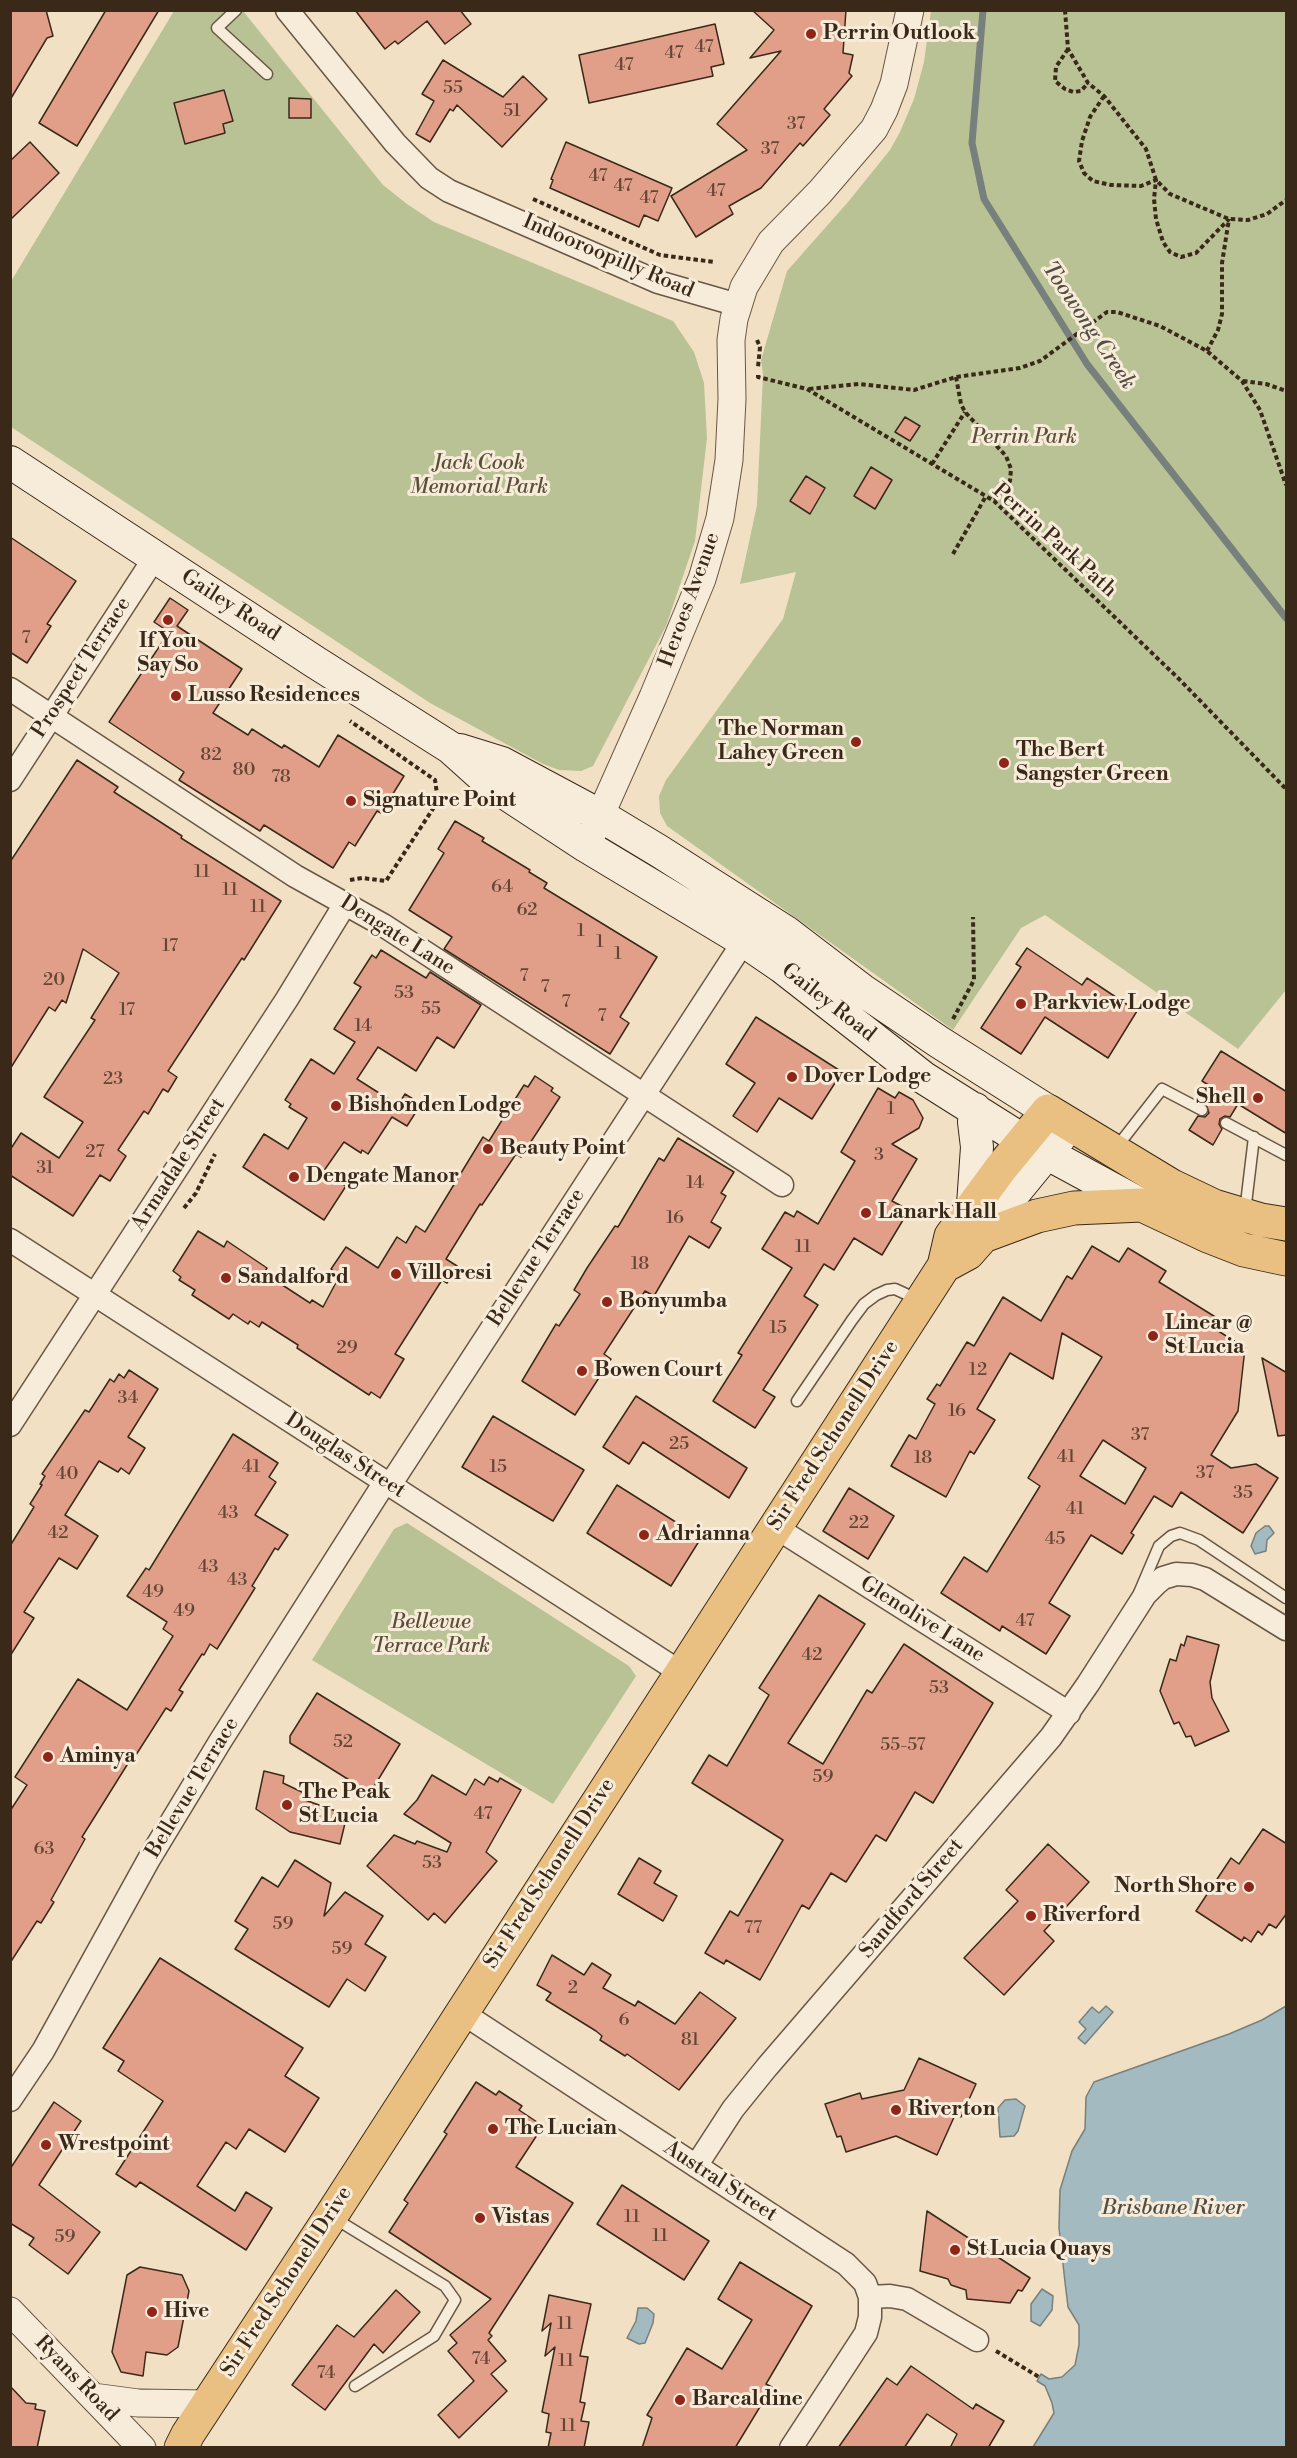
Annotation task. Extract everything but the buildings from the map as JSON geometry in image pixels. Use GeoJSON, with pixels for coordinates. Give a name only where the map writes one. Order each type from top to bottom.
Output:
{"type":"FeatureCollection","features":[{"type":"Feature","properties":{"kind":"main road","name":"Gailey Road"},"geometry":{"type":"LineString","coordinates":[[10,462],[451,748],[490,783],[586,846],[744,941],[782,967],[924,1078],[1035,1147],[1142,1205],[1244,1250],[1287,1259]]}},
{"type":"Feature","properties":{"kind":"main road","name":"Gailey Road"},"geometry":{"type":"LineString","coordinates":[[451,748],[502,763],[601,816],[786,932],[862,990],[1059,1118],[1172,1186],[1214,1206],[1287,1224]]}},
{"type":"Feature","properties":{"kind":"main road"},"geometry":{"type":"LineString","coordinates":[[973,1205],[977,1156],[975,1109]]}},
{"type":"Feature","properties":{"kind":"main road","name":"Sir Fred Schonell Drive"},"geometry":{"type":"LineString","coordinates":[[181,2448],[944,1266],[951,1236],[973,1205],[1035,1147],[1059,1118]]}},
{"type":"Feature","properties":{"kind":"main road","name":"Sir Fred Schonell Drive"},"geometry":{"type":"LineString","coordinates":[[944,1266],[968,1252],[983,1236],[1001,1209],[1035,1147]]}},
{"type":"Feature","properties":{"kind":"main road"},"geometry":{"type":"LineString","coordinates":[[983,1236],[1055,1211],[1142,1205]]}},
{"type":"Feature","properties":{"kind":"street","name":"Indooroopilly Road"},"geometry":{"type":"LineString","coordinates":[[287,10],[395,143],[429,178],[449,191],[658,282],[738,305]]}},
{"type":"Feature","properties":{"kind":"street"},"geometry":{"type":"LineString","coordinates":[[738,305],[744,287],[771,242],[820,192],[874,129],[894,84],[910,10]]}},
{"type":"Feature","properties":{"kind":"street","name":"Heroes Avenue"},"geometry":{"type":"LineString","coordinates":[[586,846],[601,816],[702,579],[720,518],[729,460],[731,340],[738,305]]}},
{"type":"Feature","properties":{"kind":"street","name":"Prospect Terrace"},"geometry":{"type":"LineString","coordinates":[[10,780],[155,557]]}},
{"type":"Feature","properties":{"kind":"street","name":"Dengate Lane"},"geometry":{"type":"LineString","coordinates":[[10,689],[295,876],[383,925],[782,1185]]}},
{"type":"Feature","properties":{"kind":"street","name":"Armadale Street"},"geometry":{"type":"LineString","coordinates":[[10,1425],[287,999],[345,904]]}},
{"type":"Feature","properties":{"kind":"street","name":"Bellevue Terrace"},"geometry":{"type":"LineString","coordinates":[[10,2100],[43,2051],[149,1859],[177,1814],[388,1484],[744,941]]}},
{"type":"Feature","properties":{"kind":"street","name":"Douglas Street"},"geometry":{"type":"LineString","coordinates":[[10,1240],[680,1672]]}},
{"type":"Feature","properties":{"kind":"street","name":"Glenolive Lane"},"geometry":{"type":"LineString","coordinates":[[774,1527],[1069,1713]]}},
{"type":"Feature","properties":{"kind":"street","name":"Sandford Street"},"geometry":{"type":"LineString","coordinates":[[696,2166],[734,2109],[767,2067],[1044,1746],[1069,1713],[1145,1595],[1157,1583],[1168,1576],[1182,1574],[1196,1576],[1210,1581],[1287,1629]]}},
{"type":"Feature","properties":{"kind":"street","name":"Austral Street"},"geometry":{"type":"LineString","coordinates":[[461,2012],[846,2264],[865,2283],[870,2297]]}},
{"type":"Feature","properties":{"kind":"street"},"geometry":{"type":"LineString","coordinates":[[791,2448],[866,2333],[870,2317],[870,2297],[890,2296],[907,2299],[977,2340]]}},
{"type":"Feature","properties":{"kind":"street","name":"Ryans Road"},"geometry":{"type":"LineString","coordinates":[[10,2311],[142,2448]]}},
{"type":"Feature","properties":{"kind":"street"},"geometry":{"type":"LineString","coordinates":[[93,2397],[147,2404],[208,2404]]}},
{"type":"Feature","properties":{"kind":"lane"},"geometry":{"type":"LineString","coordinates":[[236,10],[218,28],[267,74]]}},
{"type":"Feature","properties":{"kind":"lane"},"geometry":{"type":"LineString","coordinates":[[1114,1151],[1162,1089],[1202,1110]]}},
{"type":"Feature","properties":{"kind":"lane"},"geometry":{"type":"LineString","coordinates":[[1226,1123],[1287,1155]]}},
{"type":"Feature","properties":{"kind":"lane"},"geometry":{"type":"LineString","coordinates":[[1244,1215],[1254,1137]]}},
{"type":"Feature","properties":{"kind":"lane"},"geometry":{"type":"LineString","coordinates":[[797,1401],[852,1320],[876,1295],[896,1289],[921,1301]]}},
{"type":"Feature","properties":{"kind":"lane","name":"Sandford Street"},"geometry":{"type":"LineString","coordinates":[[1124,1629],[1160,1546],[1176,1534],[1186,1534],[1199,1540],[1287,1598]]}},
{"type":"Feature","properties":{"kind":"lane"},"geometry":{"type":"LineString","coordinates":[[331,2216],[446,2286],[455,2300],[434,2336],[355,2386]]}},
{"type":"Feature","properties":{"kind":"path"},"geometry":{"type":"LineString","coordinates":[[1065,10],[1068,49],[1088,83],[1104,96],[1146,149],[1156,180],[1154,199],[1156,219],[1163,242],[1170,252],[1181,257],[1196,253],[1228,219]]}},
{"type":"Feature","properties":{"kind":"path"},"geometry":{"type":"LineString","coordinates":[[1068,49],[1056,67],[1055,81],[1073,92],[1081,91],[1088,83]]}},
{"type":"Feature","properties":{"kind":"path"},"geometry":{"type":"LineString","coordinates":[[1104,96],[1090,117],[1082,141],[1079,161],[1084,173],[1093,181],[1110,185],[1141,186],[1156,180]]}},
{"type":"Feature","properties":{"kind":"path"},"geometry":{"type":"LineString","coordinates":[[1156,180],[1170,194],[1228,219],[1248,220],[1267,214],[1286,200]]}},
{"type":"Feature","properties":{"kind":"path"},"geometry":{"type":"LineString","coordinates":[[532,199],[660,255],[714,262]]}},
{"type":"Feature","properties":{"kind":"path"},"geometry":{"type":"LineString","coordinates":[[1207,351],[1218,330],[1222,314],[1222,263],[1228,219]]}},
{"type":"Feature","properties":{"kind":"path"},"geometry":{"type":"LineString","coordinates":[[807,389],[859,384],[914,390],[956,377],[1020,368],[1040,361],[1107,312],[1132,315],[1160,326],[1207,351],[1242,381],[1260,410],[1287,485]]}},
{"type":"Feature","properties":{"kind":"path","name":"Perrin Park Path"},"geometry":{"type":"LineString","coordinates":[[760,347],[758,377],[807,389],[994,501],[1179,679],[1287,789]]}},
{"type":"Feature","properties":{"kind":"path"},"geometry":{"type":"LineString","coordinates":[[956,377],[964,412],[1006,456],[1011,469],[1007,488],[994,501]]}},
{"type":"Feature","properties":{"kind":"path"},"geometry":{"type":"LineString","coordinates":[[1242,381],[1266,384],[1287,392]]}},
{"type":"Feature","properties":{"kind":"path"},"geometry":{"type":"LineString","coordinates":[[932,464],[964,412]]}},
{"type":"Feature","properties":{"kind":"path"},"geometry":{"type":"LineString","coordinates":[[953,554],[986,496]]}},
{"type":"Feature","properties":{"kind":"path"},"geometry":{"type":"LineString","coordinates":[[350,721],[435,780],[438,801],[386,882],[372,879]]}},
{"type":"Feature","properties":{"kind":"path"},"geometry":{"type":"LineString","coordinates":[[951,1022],[974,980],[973,917]]}},
{"type":"Feature","properties":{"kind":"path"},"geometry":{"type":"LineString","coordinates":[[184,1208],[201,1186],[216,1152]]}},
{"type":"Feature","properties":{"kind":"path"},"geometry":{"type":"LineString","coordinates":[[977,2340],[1039,2377]]}},
{"type":"Feature","properties":{"kind":"green space","name":"Jack Cook Memorial Park"},"geometry":{"type":"Polygon","coordinates":[[[174,11],[243,11],[383,185],[407,204],[434,222],[673,321],[694,352],[704,383],[707,438],[695,541],[666,626],[593,766],[581,771],[559,770],[543,764],[430,703],[11,427],[10,283],[174,11]]]}},
{"type":"Feature","properties":{"kind":"green space","name":"Perrin Park"},"geometry":{"type":"Polygon","coordinates":[[[931,11],[1286,11],[1286,990],[1238,1049],[1045,915],[1021,928],[953,1030],[667,826],[660,813],[659,796],[666,780],[783,619],[796,572],[740,584],[757,505],[763,374],[761,360],[787,271],[848,202],[890,150],[900,132],[914,99],[924,62],[931,11]]]}},
{"type":"Feature","properties":{"kind":"green space","name":"Bellevue Terrace Park"},"geometry":{"type":"Polygon","coordinates":[[[407,1523],[629,1666],[636,1676],[553,1804],[312,1660],[394,1529],[407,1523]]]}},
{"type":"Feature","properties":{"kind":"water"},"geometry":{"type":"Polygon","coordinates":[[[1265,1526],[1269,1526],[1274,1533],[1267,1540],[1266,1551],[1255,1554],[1251,1546],[1256,1533],[1265,1526]]]}},
{"type":"Feature","properties":{"kind":"water"},"geometry":{"type":"Polygon","coordinates":[[[1106,2006],[1113,2012],[1085,2044],[1078,2038],[1086,2029],[1079,2022],[1092,2007],[1099,2013],[1106,2006]]]}},
{"type":"Feature","properties":{"kind":"water","name":"Brisbane River"},"geometry":{"type":"Polygon","coordinates":[[[1286,2006],[1286,2447],[1033,2447],[1054,2413],[1045,2386],[1037,2381],[1041,2374],[1049,2379],[1062,2377],[1075,2365],[1079,2345],[1079,2325],[1068,2307],[1059,2228],[1060,2190],[1072,2151],[1085,2129],[1086,2097],[1094,2082],[1229,2034],[1262,2020],[1286,2006]]]}},
{"type":"Feature","properties":{"kind":"water"},"geometry":{"type":"Polygon","coordinates":[[[1016,2099],[1025,2106],[1018,2131],[1014,2136],[1000,2137],[998,2108],[1005,2100],[1016,2099]]]}},
{"type":"Feature","properties":{"kind":"water"},"geometry":{"type":"Polygon","coordinates":[[[1042,2289],[1053,2296],[1052,2310],[1040,2326],[1031,2321],[1031,2304],[1042,2289]]]}},
{"type":"Feature","properties":{"kind":"water"},"geometry":{"type":"Polygon","coordinates":[[[638,2308],[647,2308],[654,2314],[645,2343],[639,2344],[627,2338],[636,2321],[638,2308]]]}},
{"type":"Feature","properties":{"kind":"waterway","name":"Toowong Creek"},"geometry":{"type":"LineString","coordinates":[[983,10],[972,143],[984,199],[1087,364],[1286,618]]}},
{"type":"Feature","properties":{"kind":"place","name":"Perrin Outlook"},"geometry":{"type":"Point","coordinates":[811,34]}},
{"type":"Feature","properties":{"kind":"place","name":"If You Say So"},"geometry":{"type":"Point","coordinates":[168,620]}},
{"type":"Feature","properties":{"kind":"place","name":"Lusso Residences"},"geometry":{"type":"Point","coordinates":[176,696]}},
{"type":"Feature","properties":{"kind":"place","name":"The Norman Lahey Green"},"geometry":{"type":"Point","coordinates":[856,742]}},
{"type":"Feature","properties":{"kind":"place","name":"The Bert Sangster Green"},"geometry":{"type":"Point","coordinates":[1004,763]}},
{"type":"Feature","properties":{"kind":"place","name":"Signature Point"},"geometry":{"type":"Point","coordinates":[351,801]}},
{"type":"Feature","properties":{"kind":"place","name":"Parkview Lodge"},"geometry":{"type":"Point","coordinates":[1021,1004]}},
{"type":"Feature","properties":{"kind":"place","name":"Dover Lodge"},"geometry":{"type":"Point","coordinates":[792,1077]}},
{"type":"Feature","properties":{"kind":"place","name":"Shell"},"geometry":{"type":"Point","coordinates":[1258,1098]}},
{"type":"Feature","properties":{"kind":"place","name":"Bishonden Lodge"},"geometry":{"type":"Point","coordinates":[336,1106]}},
{"type":"Feature","properties":{"kind":"place","name":"Beauty Point"},"geometry":{"type":"Point","coordinates":[488,1149]}},
{"type":"Feature","properties":{"kind":"place","name":"Dengate Manor"},"geometry":{"type":"Point","coordinates":[294,1177]}},
{"type":"Feature","properties":{"kind":"place","name":"Lanark Hall"},"geometry":{"type":"Point","coordinates":[866,1213]}},
{"type":"Feature","properties":{"kind":"place","name":"Villoresi"},"geometry":{"type":"Point","coordinates":[396,1274]}},
{"type":"Feature","properties":{"kind":"place","name":"Sandalford"},"geometry":{"type":"Point","coordinates":[226,1278]}},
{"type":"Feature","properties":{"kind":"place","name":"Bonyumba"},"geometry":{"type":"Point","coordinates":[607,1302]}},
{"type":"Feature","properties":{"kind":"place","name":"Linear @ St Lucia"},"geometry":{"type":"Point","coordinates":[1153,1336]}},
{"type":"Feature","properties":{"kind":"place","name":"Bowen Court"},"geometry":{"type":"Point","coordinates":[582,1371]}},
{"type":"Feature","properties":{"kind":"place","name":"Adrianna"},"geometry":{"type":"Point","coordinates":[644,1535]}},
{"type":"Feature","properties":{"kind":"place","name":"Aminya"},"geometry":{"type":"Point","coordinates":[48,1757]}},
{"type":"Feature","properties":{"kind":"place","name":"The Peak St Lucia"},"geometry":{"type":"Point","coordinates":[287,1805]}},
{"type":"Feature","properties":{"kind":"place","name":"North Shore"},"geometry":{"type":"Point","coordinates":[1249,1887]}},
{"type":"Feature","properties":{"kind":"place","name":"Riverford"},"geometry":{"type":"Point","coordinates":[1031,1916]}},
{"type":"Feature","properties":{"kind":"place","name":"Riverton"},"geometry":{"type":"Point","coordinates":[896,2110]}},
{"type":"Feature","properties":{"kind":"place","name":"The Lucian"},"geometry":{"type":"Point","coordinates":[493,2129]}},
{"type":"Feature","properties":{"kind":"place","name":"Wrestpoint"},"geometry":{"type":"Point","coordinates":[46,2145]}},
{"type":"Feature","properties":{"kind":"place","name":"Vistas"},"geometry":{"type":"Point","coordinates":[480,2218]}},
{"type":"Feature","properties":{"kind":"place","name":"St Lucia Quays"},"geometry":{"type":"Point","coordinates":[955,2250]}},
{"type":"Feature","properties":{"kind":"place","name":"Hive"},"geometry":{"type":"Point","coordinates":[152,2312]}},
{"type":"Feature","properties":{"kind":"place","name":"Barcaldine"},"geometry":{"type":"Point","coordinates":[680,2400]}}]}
